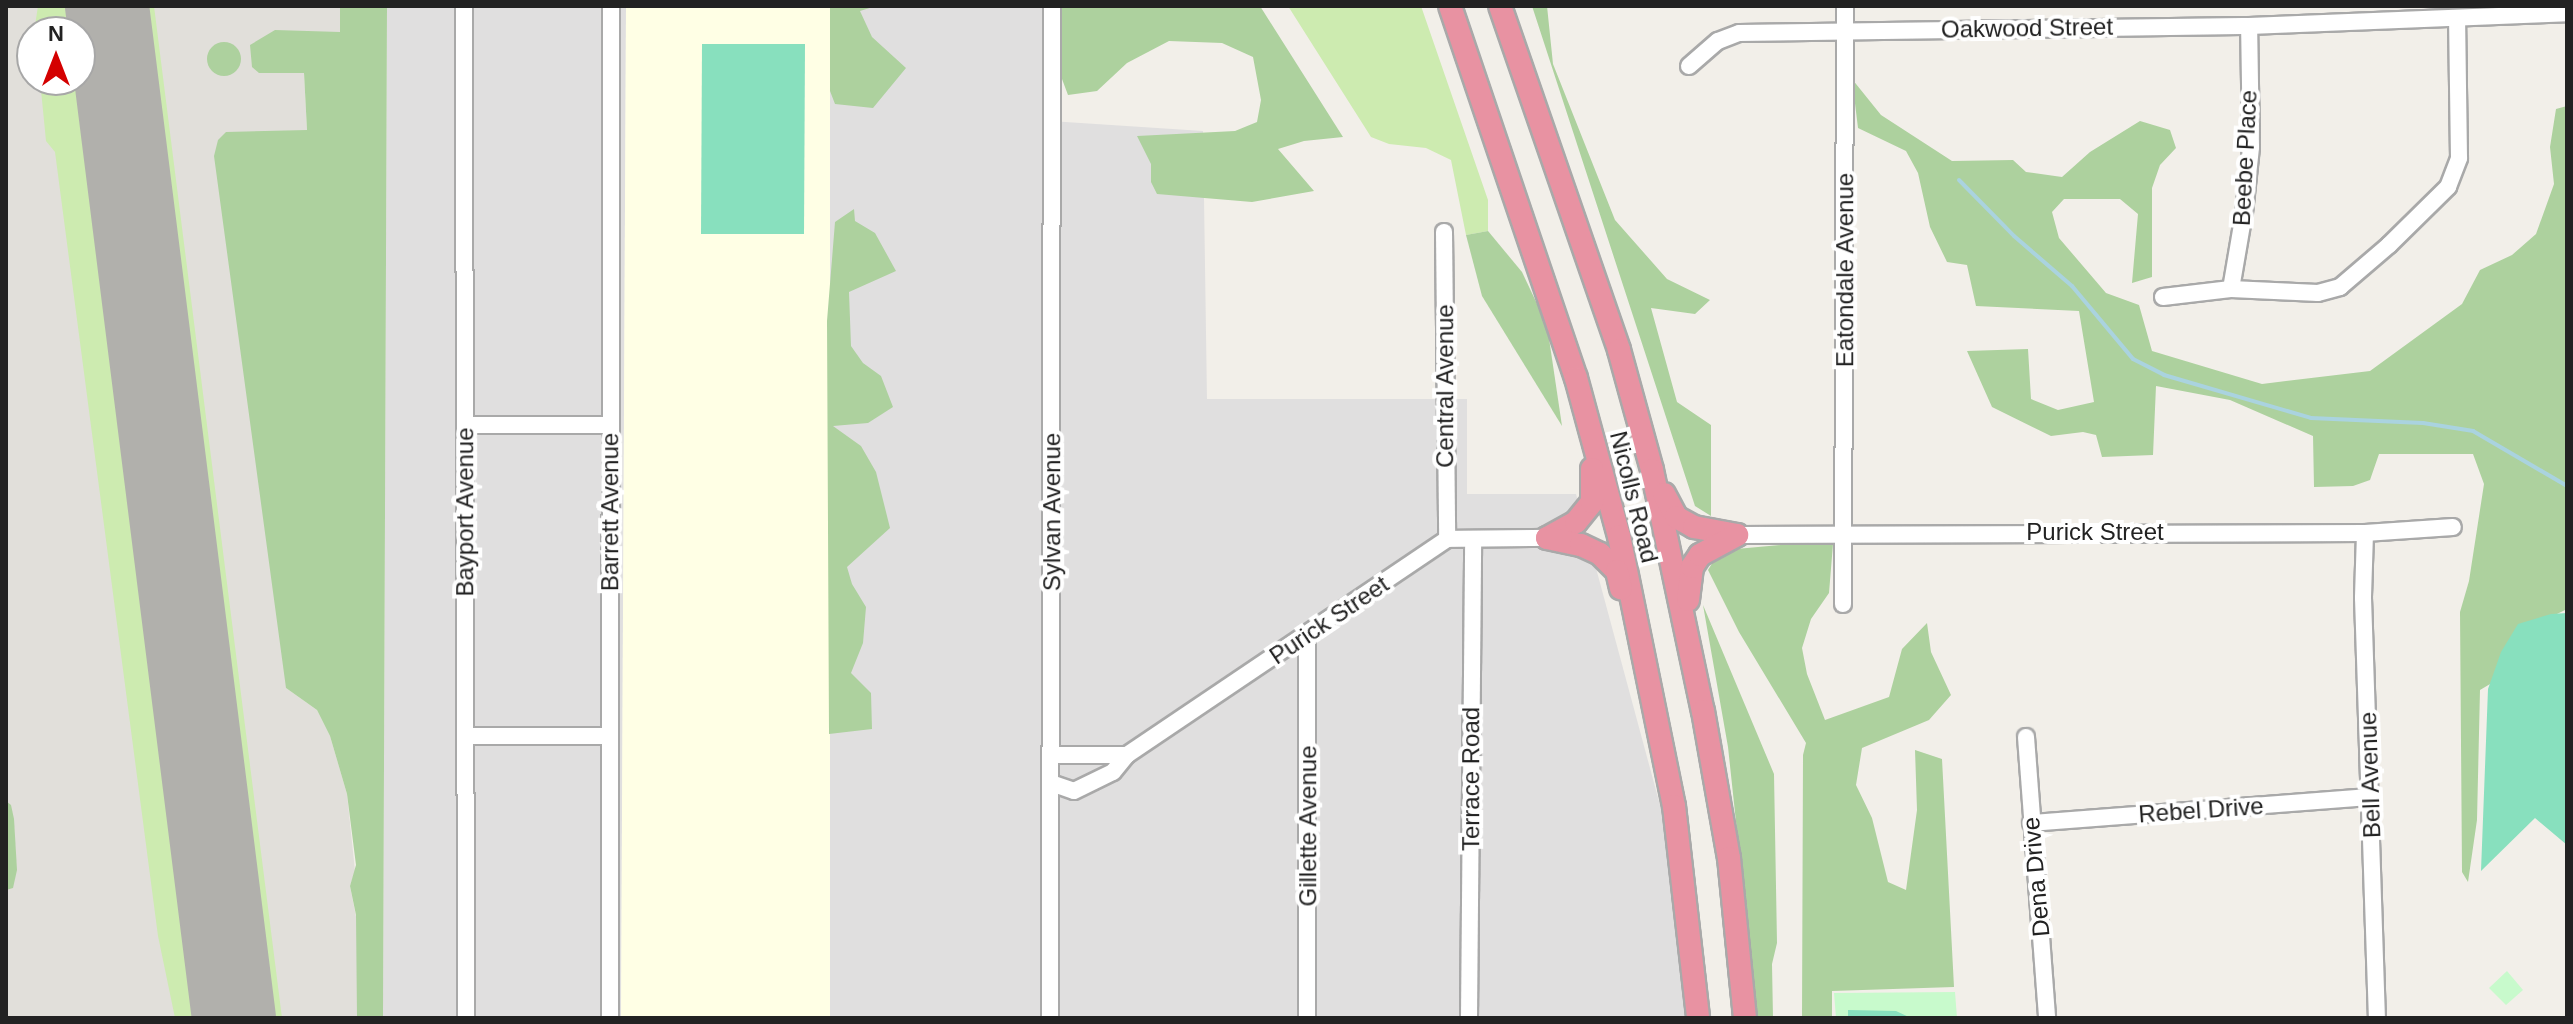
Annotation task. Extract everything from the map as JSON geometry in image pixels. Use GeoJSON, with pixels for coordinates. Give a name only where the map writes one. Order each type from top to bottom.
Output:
{"type":"FeatureCollection","features":[{"type":"Feature","properties":{"kind":"highway","name":"Nicolls Road"},"geometry":{"type":"LineString","coordinates":[[1450,6],[1585,409],[1619,536],[1674,806],[1698,1018]]}},
{"type":"Feature","properties":{"kind":"highway","name":"Nicolls Road"},"geometry":{"type":"LineString","coordinates":[[1500,6],[1619,350],[1652,470],[1691,653],[1729,858],[1745,1018]]}},
{"type":"Feature","properties":{"kind":"highway"},"geometry":{"type":"LineString","coordinates":[[1547,538],[1576,522],[1592,502],[1594,480],[1583,436],[1585,409]]}},
{"type":"Feature","properties":{"kind":"highway"},"geometry":{"type":"LineString","coordinates":[[1652,470],[1676,517],[1694,527],[1737,535]]}},
{"type":"Feature","properties":{"kind":"highway"},"geometry":{"type":"LineString","coordinates":[[1691,653],[1687,586],[1692,567],[1700,555],[1737,535]]}},
{"type":"Feature","properties":{"kind":"highway"},"geometry":{"type":"LineString","coordinates":[[1547,538],[1581,545],[1600,554],[1617,571],[1628,620],[1638,628]]}},
{"type":"Feature","properties":{"kind":"street","name":"Bayport Avenue"},"geometry":{"type":"LineString","coordinates":[[464,6],[466,1018]]}},
{"type":"Feature","properties":{"kind":"street","name":"Barrett Avenue"},"geometry":{"type":"LineString","coordinates":[[610,1018],[611,6]]}},
{"type":"Feature","properties":{"kind":"street","name":"Sylvan Avenue"},"geometry":{"type":"LineString","coordinates":[[1050,1018],[1052,6]]}},
{"type":"Feature","properties":{"kind":"street","name":"Eatondale Avenue"},"geometry":{"type":"LineString","coordinates":[[1843,604],[1845,6]]}},
{"type":"Feature","properties":{"kind":"street","name":"Oakwood Street"},"geometry":{"type":"LineString","coordinates":[[1689,66],[1718,41],[1739,33],[2249,26],[2457,20],[2567,13]]}},
{"type":"Feature","properties":{"kind":"street"},"geometry":{"type":"LineString","coordinates":[[2163,297],[2231,289],[2318,293],[2340,287],[2448,187],[2459,158],[2457,20]]}},
{"type":"Feature","properties":{"kind":"street","name":"Beebe Place"},"geometry":{"type":"LineString","coordinates":[[2231,289],[2251,147],[2249,26]]}},
{"type":"Feature","properties":{"kind":"street","name":"Central Avenue"},"geometry":{"type":"LineString","coordinates":[[1444,232],[1447,539]]}},
{"type":"Feature","properties":{"kind":"street"},"geometry":{"type":"LineString","coordinates":[[465,425],[610,425]]}},
{"type":"Feature","properties":{"kind":"street","name":"Purick Street"},"geometry":{"type":"LineString","coordinates":[[1737,535],[2365,533],[2453,527]]}},
{"type":"Feature","properties":{"kind":"street","name":"Bell Avenue"},"geometry":{"type":"LineString","coordinates":[[2365,533],[2363,598],[2377,1018]]}},
{"type":"Feature","properties":{"kind":"street"},"geometry":{"type":"LineString","coordinates":[[1447,539],[1547,538]]}},
{"type":"Feature","properties":{"kind":"street","name":"Purick Street"},"geometry":{"type":"LineString","coordinates":[[1051,783],[1074,791],[1113,772],[1127,755],[1447,539]]}},
{"type":"Feature","properties":{"kind":"street","name":"Terrace Road"},"geometry":{"type":"LineString","coordinates":[[1469,1018],[1473,541]]}},
{"type":"Feature","properties":{"kind":"street","name":"Gillette Avenue"},"geometry":{"type":"LineString","coordinates":[[1307,634],[1307,1018]]}},
{"type":"Feature","properties":{"kind":"street"},"geometry":{"type":"LineString","coordinates":[[466,736],[610,736]]}},
{"type":"Feature","properties":{"kind":"street","name":"Dena Drive"},"geometry":{"type":"LineString","coordinates":[[2026,737],[2047,1018]]}},
{"type":"Feature","properties":{"kind":"street"},"geometry":{"type":"LineString","coordinates":[[1051,755],[1127,755]]}},
{"type":"Feature","properties":{"kind":"street","name":"Rebel Drive"},"geometry":{"type":"LineString","coordinates":[[2031,823],[2371,797]]}},
{"type":"Feature","properties":{"kind":"shaded area"},"geometry":{"type":"Polygon","coordinates":[[[6,6],[340,6],[341,32],[304,73],[307,130],[286,688],[317,710],[330,736],[347,794],[355,871],[350,886],[376,1018],[6,1018],[6,6]]]}},
{"type":"Feature","properties":{"kind":"shaded area"},"geometry":{"type":"Polygon","coordinates":[[[387,6],[626,6],[621,1018],[383,1018],[387,6]]]}},
{"type":"Feature","properties":{"kind":"shaded area"},"geometry":{"type":"Polygon","coordinates":[[[626,6],[830,6],[830,1018],[621,1018],[626,6]]]}},
{"type":"Feature","properties":{"kind":"shaded area"},"geometry":{"type":"Polygon","coordinates":[[[830,6],[1051,6],[1050,121],[1203,131],[1207,399],[1467,399],[1467,494],[1576,494],[1664,820],[1692,1018],[830,1018],[830,6]]]}},
{"type":"Feature","properties":{"kind":"green space"},"geometry":{"type":"Polygon","coordinates":[[[38,6],[154,6],[282,1018],[175,1018],[158,936],[55,152],[46,141],[42,96],[96,96],[96,16],[36,16],[38,6]]]}},
{"type":"Feature","properties":{"kind":"green space"},"geometry":{"type":"Polygon","coordinates":[[[340,6],[387,6],[383,1018],[357,1018],[356,915],[350,886],[356,865],[347,794],[330,736],[317,710],[286,688],[214,156],[218,140],[226,132],[307,130],[304,73],[259,73],[252,67],[250,45],[275,30],[340,32],[340,6]]]}},
{"type":"Feature","properties":{"kind":"green space"},"geometry":{"type":"Polygon","coordinates":[[[830,6],[876,6],[860,11],[872,37],[906,68],[873,108],[835,104],[830,91],[830,6]]]}},
{"type":"Feature","properties":{"kind":"green space"},"geometry":{"type":"Polygon","coordinates":[[[1059,6],[1260,6],[1343,137],[1304,141],[1278,149],[1314,191],[1252,202],[1157,194],[1151,182],[1151,164],[1137,136],[1235,131],[1257,122],[1261,100],[1253,57],[1222,43],[1169,41],[1127,63],[1097,91],[1068,95],[1059,71],[1059,6]]]}},
{"type":"Feature","properties":{"kind":"green space"},"geometry":{"type":"Polygon","coordinates":[[[1288,6],[1421,6],[1488,200],[1488,231],[1466,235],[1451,160],[1426,148],[1389,144],[1371,137],[1288,6]]]}},
{"type":"Feature","properties":{"kind":"green space"},"geometry":{"type":"Polygon","coordinates":[[[1532,6],[1547,6],[1553,64],[1615,220],[1667,279],[1710,300],[1695,314],[1651,308],[1677,402],[1711,425],[1711,516],[1695,506],[1532,6]]]}},
{"type":"Feature","properties":{"kind":"green space"},"geometry":{"type":"Polygon","coordinates":[[[224,42],[236,47],[241,59],[236,71],[224,76],[212,71],[207,59],[212,47],[224,42]]]}},
{"type":"Feature","properties":{"kind":"green space"},"geometry":{"type":"Polygon","coordinates":[[[702,44],[805,44],[804,234],[701,234],[702,44]]]}},
{"type":"Feature","properties":{"kind":"green space"},"geometry":{"type":"Polygon","coordinates":[[[1852,79],[1881,115],[1952,161],[2013,160],[2026,172],[2062,177],[2090,152],[2140,121],[2170,130],[2176,148],[2160,165],[2152,188],[2152,277],[2132,283],[2138,214],[2120,199],[2064,199],[2052,212],[2059,238],[2106,293],[2139,305],[2152,351],[2262,384],[2370,371],[2462,304],[2480,270],[2512,255],[2536,234],[2554,184],[2550,147],[2556,109],[2567,106],[2567,609],[2543,621],[2517,668],[2480,690],[2477,820],[2468,882],[2462,872],[2460,612],[2469,581],[2484,484],[2473,454],[2379,454],[2370,480],[2353,486],[2314,487],[2313,436],[2230,400],[2156,386],[2153,455],[2102,457],[2096,435],[2083,432],[2051,436],[1992,407],[1967,351],[2028,349],[2031,399],[2058,410],[2094,402],[2079,311],[1976,306],[1967,265],[1947,262],[1930,227],[1918,173],[1906,151],[1858,128],[1852,79]]]}},
{"type":"Feature","properties":{"kind":"green space"},"geometry":{"type":"Polygon","coordinates":[[[854,209],[855,221],[875,233],[896,271],[849,292],[851,346],[863,363],[881,376],[893,407],[868,423],[833,426],[861,446],[876,472],[890,528],[847,567],[852,584],[866,607],[863,643],[851,673],[871,693],[872,729],[829,734],[827,321],[835,222],[854,209]]]}},
{"type":"Feature","properties":{"kind":"green space"},"geometry":{"type":"Polygon","coordinates":[[[1488,231],[1522,272],[1547,325],[1562,426],[1482,296],[1466,235],[1488,231]]]}},
{"type":"Feature","properties":{"kind":"green space"},"geometry":{"type":"Polygon","coordinates":[[[1833,544],[1829,593],[1811,619],[1802,648],[1807,674],[1825,720],[1889,697],[1902,649],[1927,623],[1931,652],[1951,695],[1929,720],[1862,748],[1856,785],[1872,818],[1888,882],[1906,890],[1917,810],[1915,750],[1942,759],[1954,987],[1832,991],[1832,1018],[1802,1018],[1803,755],[1806,743],[1739,632],[1708,570],[1716,557],[1736,549],[1833,544]]]}},
{"type":"Feature","properties":{"kind":"green space"},"geometry":{"type":"Polygon","coordinates":[[[1703,605],[1774,774],[1777,943],[1772,964],[1773,1018],[1757,1018],[1728,747],[1703,605]]]}},
{"type":"Feature","properties":{"kind":"green space"},"geometry":{"type":"Polygon","coordinates":[[[2567,613],[2567,845],[2535,818],[2481,871],[2488,689],[2501,652],[2518,624],[2551,614],[2567,613]]]}},
{"type":"Feature","properties":{"kind":"green space"},"geometry":{"type":"Polygon","coordinates":[[[6,801],[11,805],[14,819],[17,870],[13,888],[6,890],[6,801]]]}},
{"type":"Feature","properties":{"kind":"green space"},"geometry":{"type":"Polygon","coordinates":[[[2507,971],[2523,990],[2506,1005],[2489,988],[2507,971]]]}},
{"type":"Feature","properties":{"kind":"green space"},"geometry":{"type":"Polygon","coordinates":[[[1955,992],[1957,1018],[1836,1018],[1834,993],[1955,992]]]}},
{"type":"Feature","properties":{"kind":"green space"},"geometry":{"type":"Polygon","coordinates":[[[1848,1010],[1896,1011],[1911,1018],[1848,1018],[1848,1010]]]}},
{"type":"Feature","properties":{"kind":"waterway"},"geometry":{"type":"LineString","coordinates":[[1959,180],[2014,236],[2072,286],[2133,359],[2164,375],[2311,418],[2423,423],[2473,431],[2567,486]]}},
{"type":"Feature","properties":{"kind":"runway"},"geometry":{"type":"LineString","coordinates":[[107,6],[234,1018]]}}]}
